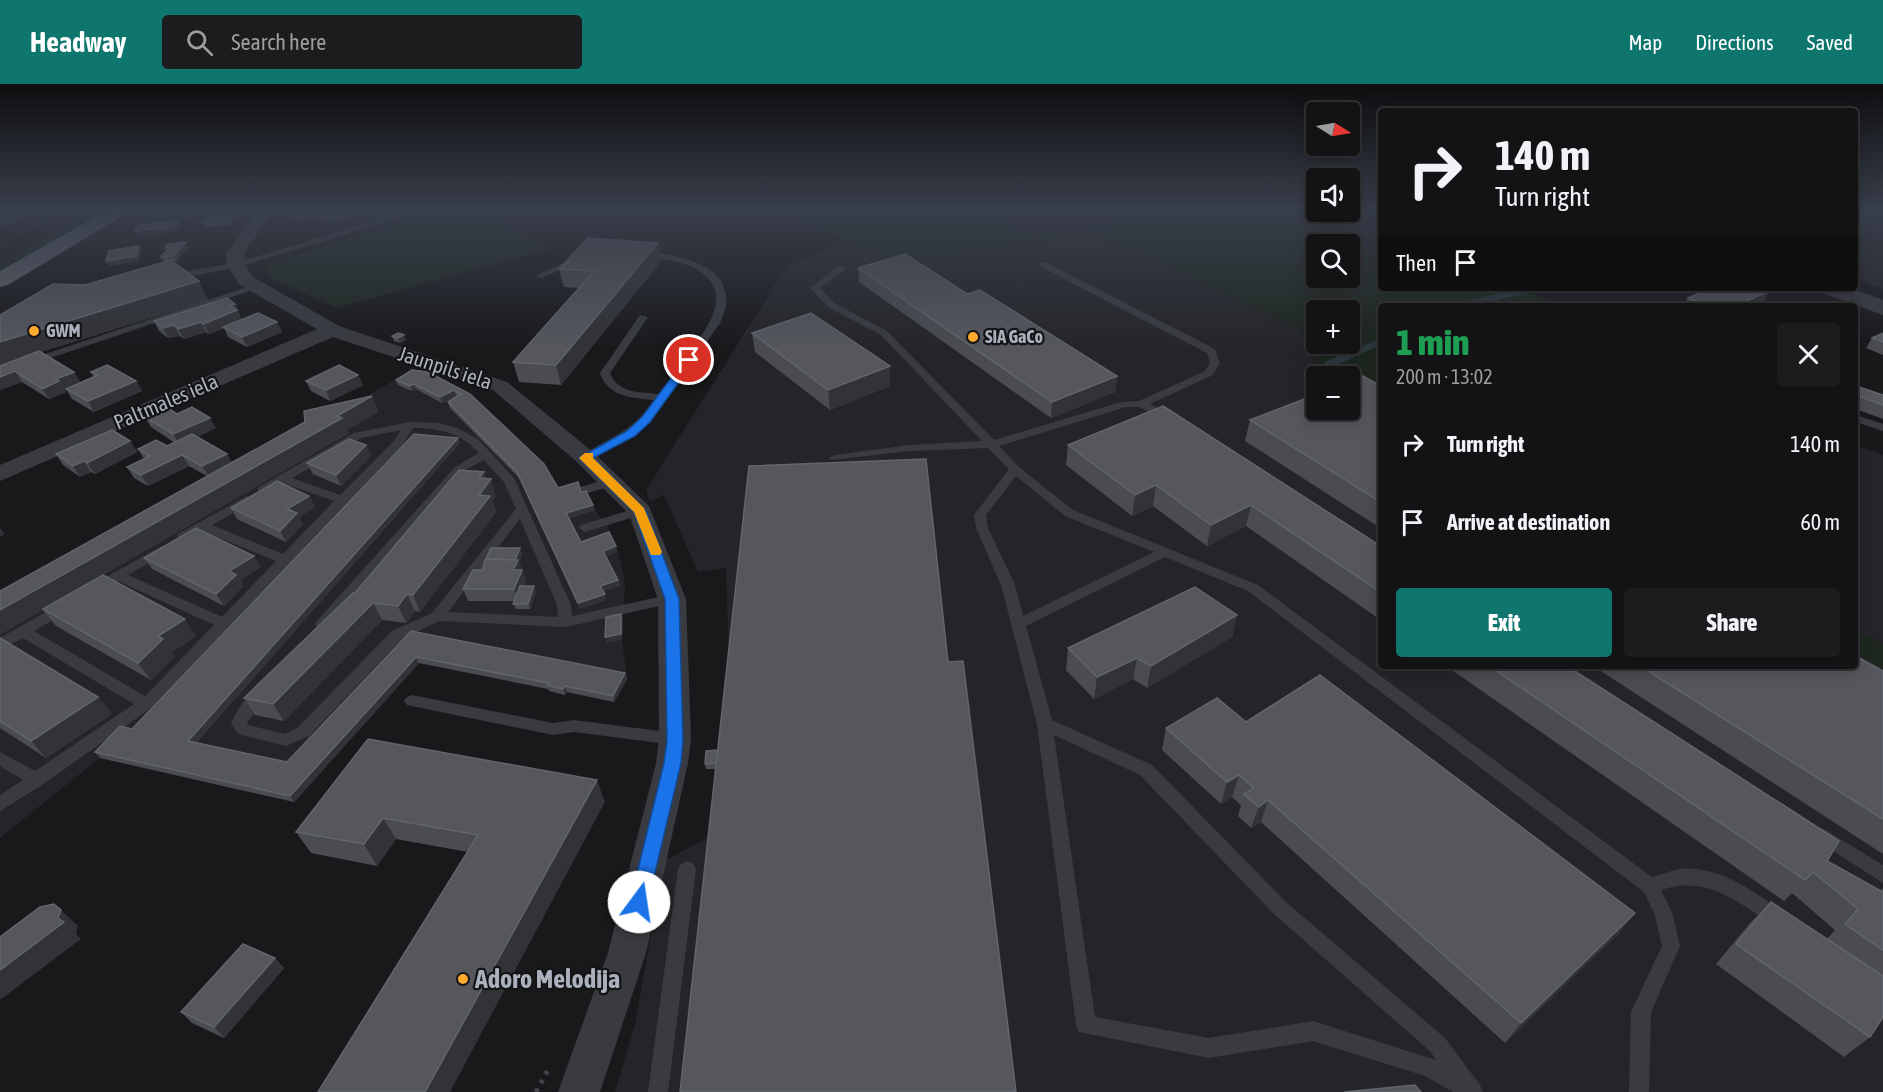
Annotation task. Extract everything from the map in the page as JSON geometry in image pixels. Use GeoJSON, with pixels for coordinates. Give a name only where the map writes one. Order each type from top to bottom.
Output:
{"type":"FeatureCollection","features":[{"type":"Feature","properties":{"kind":"highway"},"geometry":{"type":"LineString","coordinates":[[0,280],[43,255]]}},
{"type":"Feature","properties":{"kind":"street"},"geometry":{"type":"LineString","coordinates":[[235,255],[236,265]]}},
{"type":"Feature","properties":{"kind":"street","name":"Jaunpils iela"},"geometry":{"type":"LineString","coordinates":[[236,265],[254,288],[332,330],[500,386],[585,458],[640,511],[672,599],[675,740],[672,763],[627,953],[579,1092]]}},
{"type":"Feature","properties":{"kind":"street"},"geometry":{"type":"LineString","coordinates":[[1838,291],[1883,308]]}},
{"type":"Feature","properties":{"kind":"street","name":"Paltmales iela"},"geometry":{"type":"LineString","coordinates":[[0,474],[332,330]]}},
{"type":"Feature","properties":{"kind":"lane"},"geometry":{"type":"LineString","coordinates":[[156,279],[236,265],[269,255]]}},
{"type":"Feature","properties":{"kind":"lane"},"geometry":{"type":"LineString","coordinates":[[539,276],[593,255]]}},
{"type":"Feature","properties":{"kind":"lane"},"geometry":{"type":"LineString","coordinates":[[585,458],[631,433],[663,397],[715,323],[723,307],[723,295],[716,279],[700,268],[669,257],[647,255]]}},
{"type":"Feature","properties":{"kind":"lane"},"geometry":{"type":"LineString","coordinates":[[835,458],[910,448],[994,444],[1125,404],[1141,404],[1209,373],[1215,363],[1211,351],[1044,265]]}},
{"type":"Feature","properties":{"kind":"lane"},"geometry":{"type":"LineString","coordinates":[[842,268],[814,288],[831,304],[884,333],[994,444],[1015,469],[1069,513],[1253,588],[1650,886],[1664,915],[1671,946],[1641,1012],[1640,1092]]}},
{"type":"Feature","properties":{"kind":"lane"},"geometry":{"type":"LineString","coordinates":[[0,372],[254,288]]}},
{"type":"Feature","properties":{"kind":"lane"},"geometry":{"type":"LineString","coordinates":[[643,317],[605,373],[606,380],[611,387],[623,393],[663,397]]}},
{"type":"Feature","properties":{"kind":"lane"},"geometry":{"type":"LineString","coordinates":[[1141,404],[1184,427]]}},
{"type":"Feature","properties":{"kind":"lane"},"geometry":{"type":"LineString","coordinates":[[1858,419],[1883,428]]}},
{"type":"Feature","properties":{"kind":"lane"},"geometry":{"type":"LineString","coordinates":[[0,804],[146,704],[399,442],[410,425]]}},
{"type":"Feature","properties":{"kind":"lane"},"geometry":{"type":"LineString","coordinates":[[0,645],[358,435],[410,425],[435,425],[453,430],[474,441],[510,481],[564,605],[566,622]]}},
{"type":"Feature","properties":{"kind":"lane"},"geometry":{"type":"LineString","coordinates":[[313,635],[459,469],[486,454]]}},
{"type":"Feature","properties":{"kind":"lane"},"geometry":{"type":"LineString","coordinates":[[1015,469],[980,515],[982,528],[1008,585],[1045,724],[1086,1025],[1209,1048],[1313,1031],[1429,1067],[1473,1092]]}},
{"type":"Feature","properties":{"kind":"lane"},"geometry":{"type":"LineString","coordinates":[[282,479],[342,500]]}},
{"type":"Feature","properties":{"kind":"lane"},"geometry":{"type":"LineString","coordinates":[[581,491],[610,482]]}},
{"type":"Feature","properties":{"kind":"lane"},"geometry":{"type":"LineString","coordinates":[[274,678],[244,713],[240,723],[243,730],[286,740],[303,732],[397,635],[437,616],[522,509]]}},
{"type":"Feature","properties":{"kind":"lane"},"geometry":{"type":"LineString","coordinates":[[585,528],[640,511]]}},
{"type":"Feature","properties":{"kind":"lane"},"geometry":{"type":"LineString","coordinates":[[203,526],[285,560]]}},
{"type":"Feature","properties":{"kind":"lane"},"geometry":{"type":"LineString","coordinates":[[1018,624],[1163,553]]}},
{"type":"Feature","properties":{"kind":"lane"},"geometry":{"type":"LineString","coordinates":[[118,576],[224,623]]}},
{"type":"Feature","properties":{"kind":"lane"},"geometry":{"type":"LineString","coordinates":[[437,616],[566,622],[672,599]]}},
{"type":"Feature","properties":{"kind":"lane"},"geometry":{"type":"LineString","coordinates":[[23,631],[146,704]]}},
{"type":"Feature","properties":{"kind":"lane"},"geometry":{"type":"LineString","coordinates":[[412,701],[553,729],[574,726],[675,740]]}},
{"type":"Feature","properties":{"kind":"lane"},"geometry":{"type":"LineString","coordinates":[[1045,724],[1146,770],[1281,909],[1438,1045],[1473,1092]]}},
{"type":"Feature","properties":{"kind":"lane"},"geometry":{"type":"LineString","coordinates":[[0,759],[36,780]]}},
{"type":"Feature","properties":{"kind":"lane"},"geometry":{"type":"LineString","coordinates":[[1803,823],[1883,875]]}},
{"type":"Feature","properties":{"kind":"lane"},"geometry":{"type":"LineString","coordinates":[[658,1092],[687,869]]}},
{"type":"Feature","properties":{"kind":"lane"},"geometry":{"type":"LineString","coordinates":[[1650,886],[1681,877],[1709,879],[1742,894],[1798,934]]}},
{"type":"Feature","properties":{"kind":"shaded area"},"geometry":{"type":"Polygon","coordinates":[[[17,255],[33,255],[0,274],[0,265],[17,255]]]}},
{"type":"Feature","properties":{"kind":"shaded area"},"geometry":{"type":"Polygon","coordinates":[[[297,255],[527,255],[337,308],[272,279],[263,266],[297,255]]]}},
{"type":"Feature","properties":{"kind":"shaded area"},"geometry":{"type":"Polygon","coordinates":[[[813,255],[882,255],[904,264],[957,255],[1142,255],[1306,333],[1306,354],[1322,354],[1314,366],[1306,366],[1306,420],[1360,420],[1360,410],[1378,410],[1378,669],[1829,669],[1883,701],[1883,1092],[615,1092],[635,1024],[664,861],[713,835],[730,694],[726,568],[698,572],[664,495],[650,501],[646,490],[787,266],[813,255]]]}},
{"type":"Feature","properties":{"kind":"shaded area"},"geometry":{"type":"Polygon","coordinates":[[[881,255],[956,255],[903,264],[881,255]]]}},
{"type":"Feature","properties":{"kind":"shaded area"},"geometry":{"type":"Polygon","coordinates":[[[1142,255],[1306,255],[1306,288],[1360,288],[1360,255],[1378,255],[1378,291],[1528,291],[1554,303],[1378,303],[1378,408],[1360,398],[1360,366],[1315,366],[1322,354],[1360,354],[1360,300],[1306,300],[1306,333],[1142,255]]]}},
{"type":"Feature","properties":{"kind":"shaded area"},"geometry":{"type":"Polygon","coordinates":[[[1858,255],[1883,255],[1883,289],[1858,280],[1858,255]]]}},
{"type":"Feature","properties":{"kind":"shaded area"},"geometry":{"type":"Polygon","coordinates":[[[402,376],[472,400],[559,493],[583,486],[599,517],[604,519],[617,547],[625,583],[622,640],[627,679],[614,702],[567,692],[565,695],[549,691],[550,689],[419,663],[294,802],[100,758],[0,838],[0,600],[402,376]]]}},
{"type":"Feature","properties":{"kind":"shaded area"},"geometry":{"type":"Polygon","coordinates":[[[1858,446],[1883,455],[1883,644],[1858,632],[1858,446]]]}},
{"type":"Feature","properties":{"kind":"shaded area"},"geometry":{"type":"Polygon","coordinates":[[[1858,632],[1883,644],[1883,697],[1858,668],[1858,632]]]}},
{"type":"Feature","properties":{"kind":"building"},"geometry":{"type":"Polygon","coordinates":[[[108,255],[136,255],[136,256],[106,261],[108,255]]]}},
{"type":"Feature","properties":{"kind":"building"},"geometry":{"type":"Polygon","coordinates":[[[572,255],[648,255],[556,365],[513,362],[594,271],[559,269],[572,255]]]}},
{"type":"Feature","properties":{"kind":"building"},"geometry":{"type":"Polygon","coordinates":[[[907,255],[967,294],[980,290],[1117,376],[1052,402],[858,268],[907,255]]]}},
{"type":"Feature","properties":{"kind":"building"},"geometry":{"type":"Polygon","coordinates":[[[171,260],[199,281],[0,342],[0,315],[53,284],[85,285],[171,260]]]}},
{"type":"Feature","properties":{"kind":"building"},"geometry":{"type":"Polygon","coordinates":[[[1704,291],[1770,291],[1741,303],[1701,303],[1688,298],[1704,291]]]}},
{"type":"Feature","properties":{"kind":"building"},"geometry":{"type":"Polygon","coordinates":[[[227,298],[235,304],[230,305],[237,310],[203,324],[201,322],[178,329],[174,325],[163,328],[154,321],[227,298]]]}},
{"type":"Feature","properties":{"kind":"building"},"geometry":{"type":"Polygon","coordinates":[[[258,313],[277,322],[242,337],[223,327],[258,313]]]}},
{"type":"Feature","properties":{"kind":"building"},"geometry":{"type":"Polygon","coordinates":[[[811,313],[890,366],[828,390],[752,333],[811,313]]]}},
{"type":"Feature","properties":{"kind":"building"},"geometry":{"type":"Polygon","coordinates":[[[398,333],[404,335],[398,338],[392,336],[398,333]]]}},
{"type":"Feature","properties":{"kind":"building"},"geometry":{"type":"Polygon","coordinates":[[[1883,333],[1883,342],[1872,338],[1883,333]]]}},
{"type":"Feature","properties":{"kind":"building"},"geometry":{"type":"Polygon","coordinates":[[[39,351],[74,372],[56,379],[59,381],[42,389],[15,371],[0,377],[0,366],[39,351]]]}},
{"type":"Feature","properties":{"kind":"building"},"geometry":{"type":"Polygon","coordinates":[[[107,365],[136,381],[88,401],[66,389],[98,375],[91,372],[107,365]]]}},
{"type":"Feature","properties":{"kind":"building"},"geometry":{"type":"Polygon","coordinates":[[[339,365],[358,375],[326,390],[306,381],[339,365]]]}},
{"type":"Feature","properties":{"kind":"building"},"geometry":{"type":"Polygon","coordinates":[[[412,370],[428,372],[470,394],[544,464],[558,488],[578,482],[581,492],[586,491],[593,505],[566,513],[581,542],[609,532],[616,546],[603,551],[618,580],[600,586],[605,594],[578,603],[517,472],[448,402],[461,394],[454,390],[440,397],[414,384],[410,386],[396,380],[412,370]]]}},
{"type":"Feature","properties":{"kind":"building"},"geometry":{"type":"Polygon","coordinates":[[[1363,376],[1378,385],[1378,500],[1250,420],[1306,398],[1306,420],[1360,420],[1360,377],[1363,376]]]}},
{"type":"Feature","properties":{"kind":"building"},"geometry":{"type":"Polygon","coordinates":[[[1858,387],[1883,395],[1883,405],[1858,396],[1858,387]]]}},
{"type":"Feature","properties":{"kind":"building"},"geometry":{"type":"Polygon","coordinates":[[[372,396],[337,416],[342,418],[0,610],[0,591],[305,422],[304,411],[372,396]]]}},
{"type":"Feature","properties":{"kind":"building"},"geometry":{"type":"Polygon","coordinates":[[[1163,406],[1378,544],[1378,590],[1251,505],[1211,525],[1156,485],[1135,495],[1068,445],[1163,406]]]}},
{"type":"Feature","properties":{"kind":"building"},"geometry":{"type":"Polygon","coordinates":[[[166,407],[177,414],[192,407],[210,418],[173,434],[145,417],[166,407]]]}},
{"type":"Feature","properties":{"kind":"building"},"geometry":{"type":"Polygon","coordinates":[[[112,430],[130,441],[87,463],[84,461],[73,466],[56,454],[112,430]]]}},
{"type":"Feature","properties":{"kind":"building"},"geometry":{"type":"Polygon","coordinates":[[[192,434],[227,454],[202,466],[182,455],[141,475],[127,467],[150,456],[138,449],[156,440],[167,446],[192,434]]]}},
{"type":"Feature","properties":{"kind":"building"},"geometry":{"type":"Polygon","coordinates":[[[414,434],[458,438],[188,741],[287,762],[411,631],[625,673],[613,696],[565,686],[563,689],[547,685],[549,683],[416,657],[290,796],[95,752],[120,726],[132,729],[414,434]]]}},
{"type":"Feature","properties":{"kind":"building"},"geometry":{"type":"Polygon","coordinates":[[[349,439],[366,445],[336,475],[307,463],[349,439]]]}},
{"type":"Feature","properties":{"kind":"building"},"geometry":{"type":"Polygon","coordinates":[[[926,459],[948,662],[963,661],[1016,1092],[680,1092],[749,466],[926,459]]]}},
{"type":"Feature","properties":{"kind":"building"},"geometry":{"type":"Polygon","coordinates":[[[459,470],[484,472],[479,478],[491,479],[479,495],[490,496],[413,595],[407,594],[398,606],[373,603],[273,704],[244,698],[355,593],[459,470]]]}},
{"type":"Feature","properties":{"kind":"building"},"geometry":{"type":"Polygon","coordinates":[[[277,481],[309,496],[287,509],[297,513],[280,531],[231,508],[277,481]]]}},
{"type":"Feature","properties":{"kind":"building"},"geometry":{"type":"Polygon","coordinates":[[[196,528],[254,556],[229,571],[236,575],[216,594],[144,558],[196,528]]]}},
{"type":"Feature","properties":{"kind":"building"},"geometry":{"type":"Polygon","coordinates":[[[491,548],[520,548],[515,560],[486,559],[484,563],[491,548]]]}},
{"type":"Feature","properties":{"kind":"building"},"geometry":{"type":"Polygon","coordinates":[[[486,559],[518,560],[513,570],[522,570],[514,589],[463,589],[473,570],[482,570],[486,559]]]}},
{"type":"Feature","properties":{"kind":"building"},"geometry":{"type":"Polygon","coordinates":[[[103,575],[185,619],[158,636],[163,639],[138,663],[43,609],[103,575]]]}},
{"type":"Feature","properties":{"kind":"building"},"geometry":{"type":"Polygon","coordinates":[[[520,586],[534,586],[528,604],[513,604],[520,586]]]}},
{"type":"Feature","properties":{"kind":"building"},"geometry":{"type":"Polygon","coordinates":[[[1195,587],[1237,615],[1151,666],[1137,658],[1097,677],[1068,648],[1195,587]]]}},
{"type":"Feature","properties":{"kind":"building"},"geometry":{"type":"Polygon","coordinates":[[[621,614],[621,634],[605,637],[606,617],[621,614]]]}},
{"type":"Feature","properties":{"kind":"building"},"geometry":{"type":"Polygon","coordinates":[[[0,638],[98,697],[31,741],[0,721],[0,638]]]}},
{"type":"Feature","properties":{"kind":"building"},"geometry":{"type":"Polygon","coordinates":[[[1858,657],[1883,671],[1883,819],[1645,669],[1858,669],[1858,657]]]}},
{"type":"Feature","properties":{"kind":"building"},"geometry":{"type":"Polygon","coordinates":[[[1493,669],[1572,669],[1839,841],[1827,861],[1883,892],[1883,950],[1845,924],[1858,909],[1813,872],[1805,880],[1493,669]]]}},
{"type":"Feature","properties":{"kind":"building"},"geometry":{"type":"Polygon","coordinates":[[[1320,675],[1635,913],[1521,1023],[1268,800],[1259,807],[1244,794],[1254,788],[1239,775],[1227,782],[1166,728],[1217,698],[1246,722],[1320,675]]]}},
{"type":"Feature","properties":{"kind":"building","name":"Adoro Melodija"},"geometry":{"type":"Polygon","coordinates":[[[368,739],[597,780],[425,1092],[318,1092],[478,835],[383,818],[364,844],[296,832],[368,739]]]}},
{"type":"Feature","properties":{"kind":"building"},"geometry":{"type":"Polygon","coordinates":[[[718,750],[716,763],[705,764],[706,751],[718,750]]]}},
{"type":"Feature","properties":{"kind":"building"},"geometry":{"type":"Polygon","coordinates":[[[1771,902],[1883,976],[1883,1017],[1870,1037],[1736,944],[1771,902]]]}},
{"type":"Feature","properties":{"kind":"building"},"geometry":{"type":"Polygon","coordinates":[[[54,904],[61,910],[58,918],[64,922],[0,970],[0,937],[40,907],[54,904]]]}},
{"type":"Feature","properties":{"kind":"building"},"geometry":{"type":"Polygon","coordinates":[[[243,944],[275,958],[214,1027],[181,1012],[243,944]]]}},
{"type":"Feature","properties":{"kind":"building"},"geometry":{"type":"Polygon","coordinates":[[[1415,1085],[1421,1092],[1344,1092],[1415,1085]]]}},
{"type":"Feature","properties":{"kind":"waterway"},"geometry":{"type":"LineString","coordinates":[[1473,303],[1523,291]]}},
{"type":"Feature","properties":{"kind":"waterway"},"geometry":{"type":"LineString","coordinates":[[1344,358],[1378,343]]}},
{"type":"Feature","properties":{"kind":"waterway"},"geometry":{"type":"LineString","coordinates":[[1328,365],[1347,356]]}},
{"type":"Feature","properties":{"kind":"slow traffic"},"geometry":{"type":"LineString","coordinates":[[589,456],[585,458],[640,511],[655,552]]}},
{"type":"Feature","properties":{"kind":"place","name":"GWM"},"geometry":{"type":"Point","coordinates":[34,331]}},
{"type":"Feature","properties":{"kind":"place","name":"SIA GaCo"},"geometry":{"type":"Point","coordinates":[973,337]}},
{"type":"Feature","properties":{"kind":"place","name":"Adoro Melodija"},"geometry":{"type":"Point","coordinates":[463,979]}},
{"type":"Feature","properties":{"kind":"route"},"geometry":{"type":"LineString","coordinates":[[639,902],[672,763],[675,740],[672,599],[640,511],[585,458],[631,433],[646,420],[689,360]]}}]}
